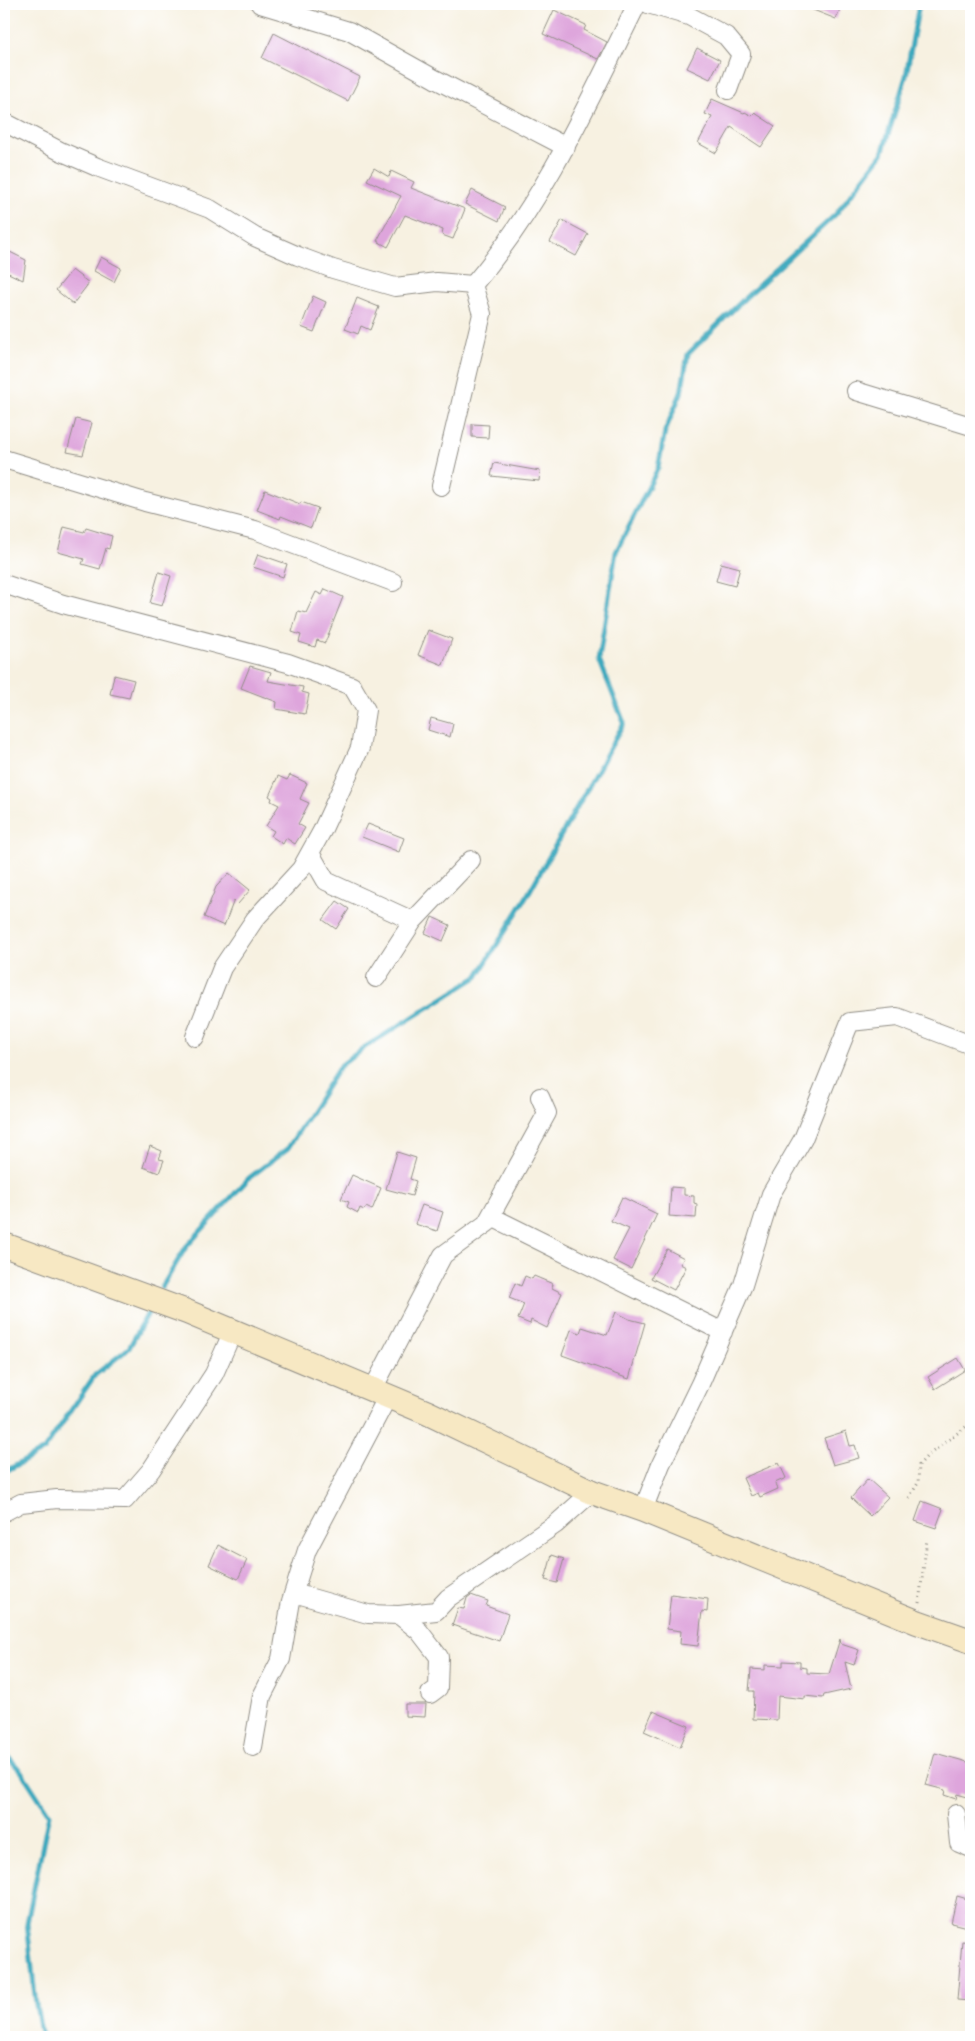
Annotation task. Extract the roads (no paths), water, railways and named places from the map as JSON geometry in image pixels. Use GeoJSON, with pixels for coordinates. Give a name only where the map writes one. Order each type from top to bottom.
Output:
{"type":"FeatureCollection","features":[{"type":"Feature","properties":{"kind":"street"},"geometry":{"type":"LineString","coordinates":[[260,4],[349,31],[434,79],[566,147]]}},
{"type":"Feature","properties":{"kind":"street"},"geometry":{"type":"LineString","coordinates":[[473,285],[493,261],[566,147],[637,4]]}},
{"type":"Feature","properties":{"kind":"street"},"geometry":{"type":"LineString","coordinates":[[648,4],[689,16],[726,36],[741,54],[728,90]]}},
{"type":"Feature","properties":{"kind":"street"},"geometry":{"type":"LineString","coordinates":[[4,122],[60,151],[97,167],[210,209],[255,237],[316,262],[395,287],[437,282],[473,285]]}},
{"type":"Feature","properties":{"kind":"street"},"geometry":{"type":"LineString","coordinates":[[441,486],[482,314],[473,285]]}},
{"type":"Feature","properties":{"kind":"street"},"geometry":{"type":"LineString","coordinates":[[856,392],[971,426]]}},
{"type":"Feature","properties":{"kind":"street"},"geometry":{"type":"LineString","coordinates":[[4,459],[145,502],[255,530],[393,582]]}},
{"type":"Feature","properties":{"kind":"street"},"geometry":{"type":"LineString","coordinates":[[4,584],[63,604],[288,662],[352,686],[366,710],[360,748],[322,831],[300,869],[255,920],[222,968],[195,1037]]}},
{"type":"Feature","properties":{"kind":"street"},"geometry":{"type":"LineString","coordinates":[[310,853],[326,881],[413,921]]}},
{"type":"Feature","properties":{"kind":"street"},"geometry":{"type":"LineString","coordinates":[[376,978],[413,921],[471,860]]}},
{"type":"Feature","properties":{"kind":"street"},"geometry":{"type":"LineString","coordinates":[[643,1510],[661,1464],[700,1384],[743,1285],[771,1194],[803,1139],[850,1022],[897,1016],[971,1045]]}},
{"type":"Feature","properties":{"kind":"street"},"geometry":{"type":"LineString","coordinates":[[486,1224],[547,1113],[540,1097]]}},
{"type":"Feature","properties":{"kind":"street"},"geometry":{"type":"LineString","coordinates":[[253,1747],[262,1696],[282,1659],[294,1594],[307,1550],[444,1255],[494,1218],[723,1332]]}},
{"type":"Feature","properties":{"kind":"street"},"geometry":{"type":"LineString","coordinates":[[4,1245],[187,1312],[428,1413],[592,1492],[643,1510],[917,1622],[971,1641]]}},
{"type":"Feature","properties":{"kind":"street"},"geometry":{"type":"LineString","coordinates":[[4,1512],[21,1502],[57,1499],[125,1500],[151,1470],[214,1374],[233,1331]]}},
{"type":"Feature","properties":{"kind":"street"},"geometry":{"type":"LineString","coordinates":[[294,1594],[368,1614],[399,1616],[436,1611],[448,1598],[556,1524],[592,1492]]}},
{"type":"Feature","properties":{"kind":"street"},"geometry":{"type":"LineString","coordinates":[[399,1616],[419,1631],[439,1657],[438,1688],[430,1694]]}},
{"type":"Feature","properties":{"kind":"street"},"geometry":{"type":"LineString","coordinates":[[956,1814],[959,1843],[971,1848]]}},
{"type":"Feature","properties":{"kind":"waterway"},"geometry":{"type":"LineString","coordinates":[[162,1287],[186,1247],[249,1178],[288,1148],[340,1066],[365,1047],[477,977],[527,896],[624,723],[599,659],[616,552],[658,468],[665,431],[681,393],[688,354],[745,298],[836,214],[882,154],[906,76],[919,4]]}},
{"type":"Feature","properties":{"kind":"waterway"},"geometry":{"type":"LineString","coordinates":[[4,1472],[44,1450],[95,1375],[129,1348],[148,1313]]}},
{"type":"Feature","properties":{"kind":"waterway"},"geometry":{"type":"LineString","coordinates":[[4,1753],[21,1771],[49,1814],[27,1923],[36,2005],[42,2037]]}}]}
